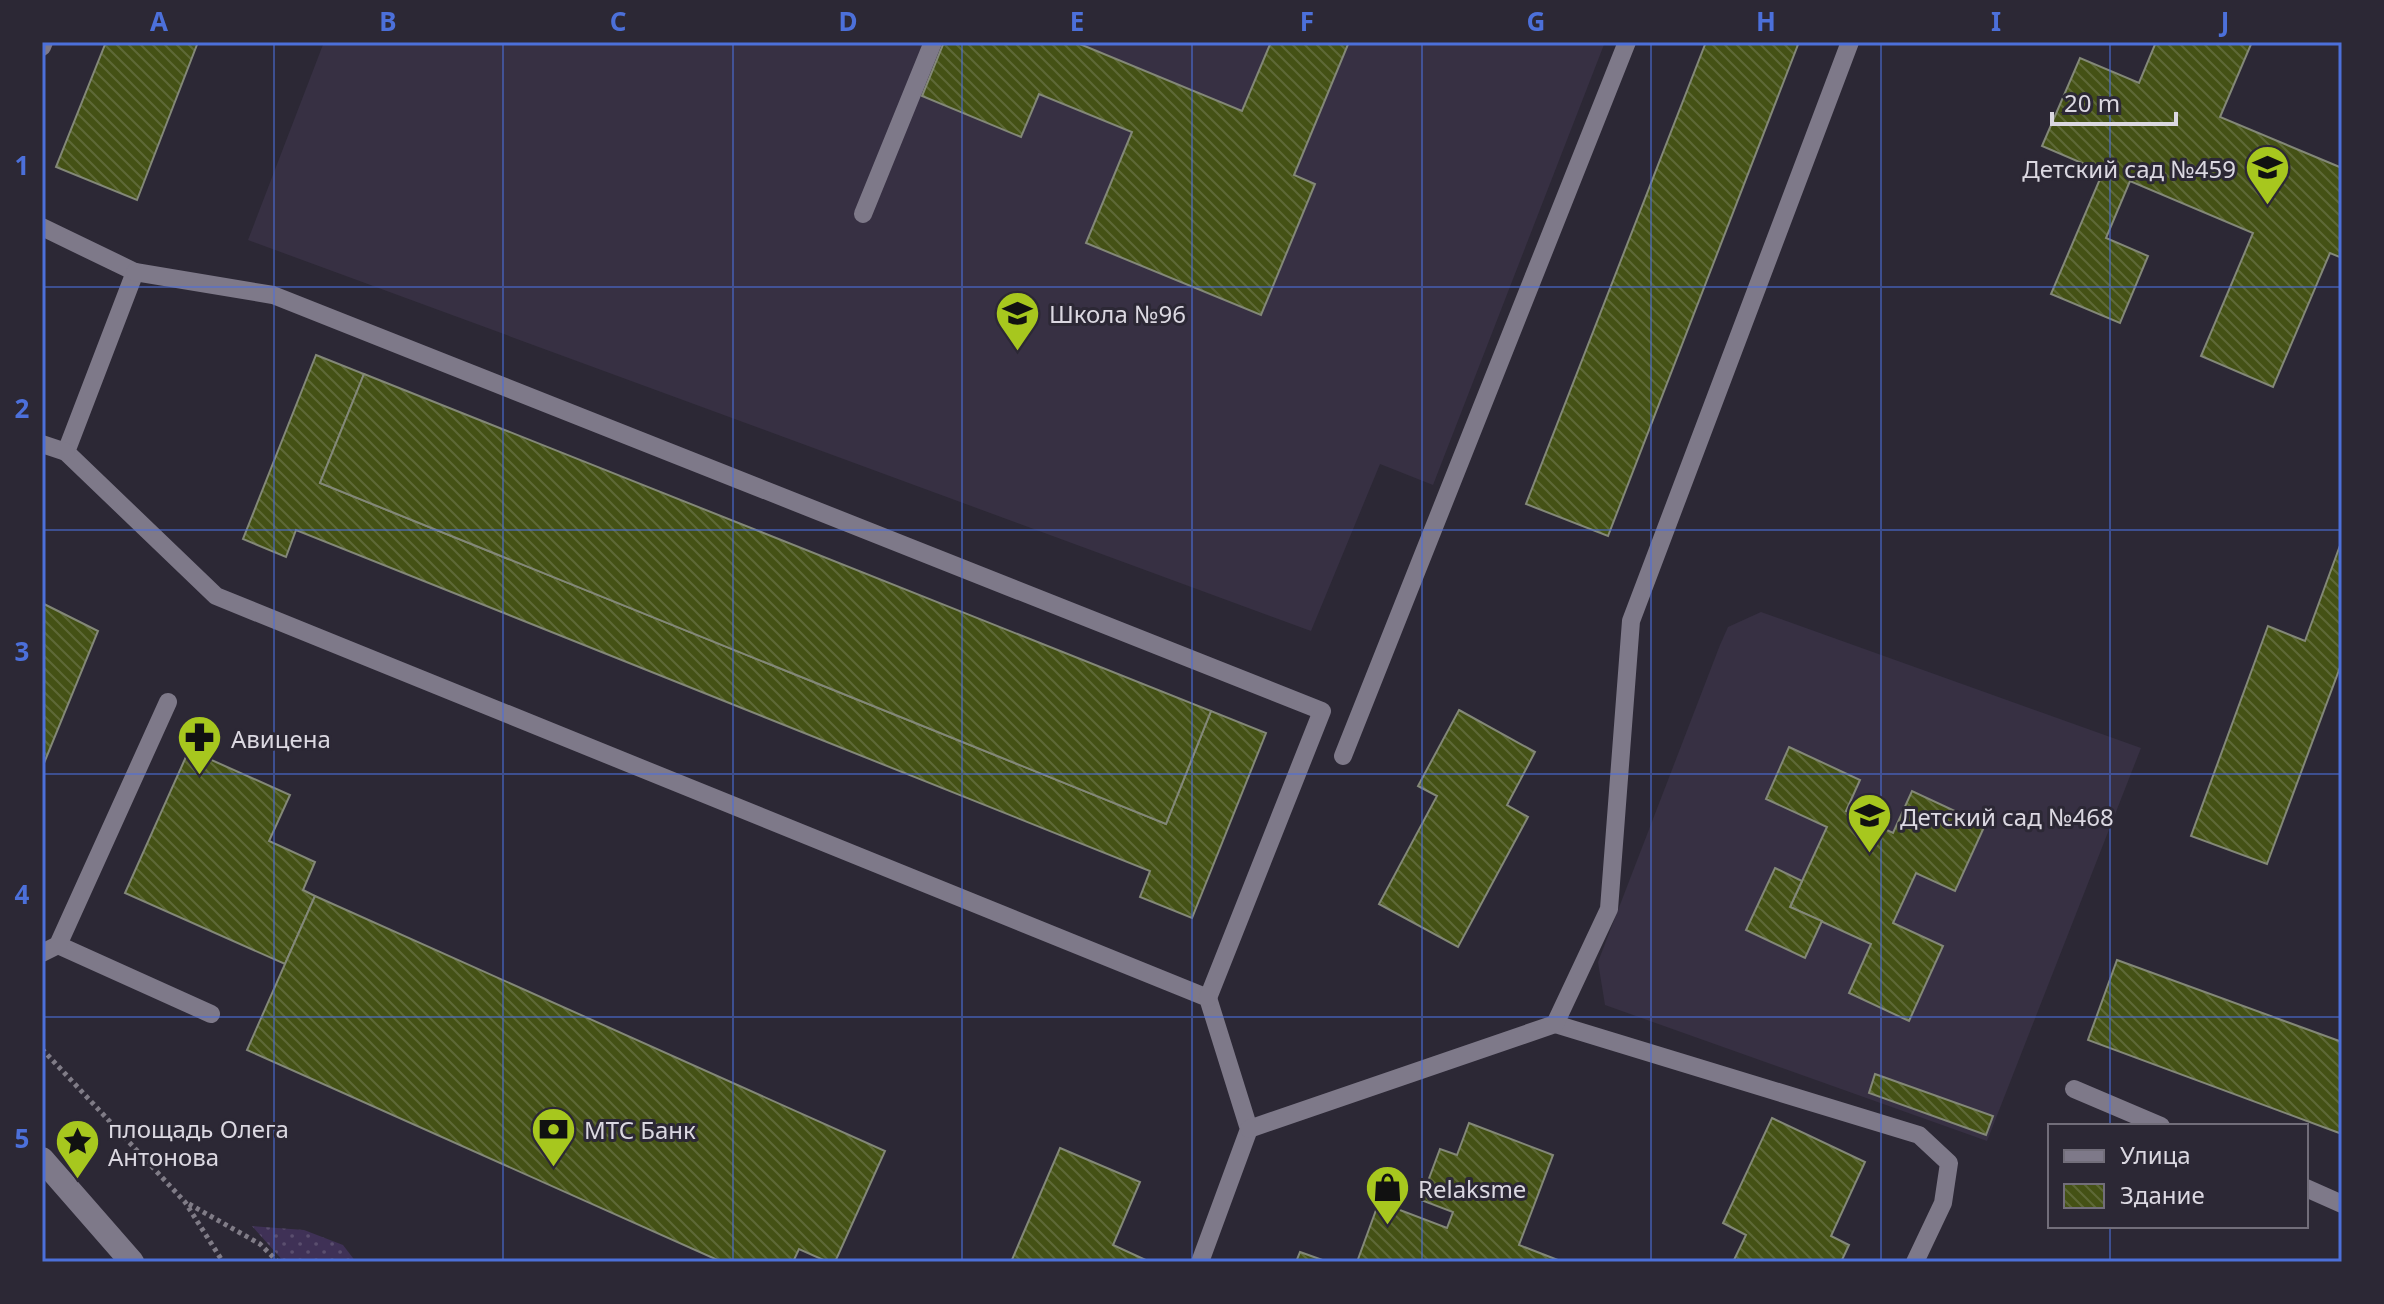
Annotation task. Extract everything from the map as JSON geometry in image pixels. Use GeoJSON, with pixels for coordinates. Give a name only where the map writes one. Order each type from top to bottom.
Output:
{"type":"FeatureCollection","features":[{"type":"Feature","properties":{"kind":"main road"},"geometry":{"type":"LineString","coordinates":[[42,1159],[132,1262]]}},
{"type":"Feature","properties":{"kind":"lane"},"geometry":{"type":"LineString","coordinates":[[863,214],[933,42]]}},
{"type":"Feature","properties":{"kind":"lane"},"geometry":{"type":"LineString","coordinates":[[1343,756],[1627,42]]}},
{"type":"Feature","properties":{"kind":"lane"},"geometry":{"type":"LineString","coordinates":[[1555,1024],[1609,909],[1631,621],[1850,42]]}},
{"type":"Feature","properties":{"kind":"lane"},"geometry":{"type":"LineString","coordinates":[[42,227],[135,272],[273,295],[1322,711],[1208,998],[1249,1129],[1200,1262]]}},
{"type":"Feature","properties":{"kind":"lane"},"geometry":{"type":"LineString","coordinates":[[66,452],[135,272]]}},
{"type":"Feature","properties":{"kind":"lane"},"geometry":{"type":"LineString","coordinates":[[42,444],[66,452],[216,596],[1208,998]]}},
{"type":"Feature","properties":{"kind":"lane"},"geometry":{"type":"LineString","coordinates":[[168,702],[50,949],[211,1014]]}},
{"type":"Feature","properties":{"kind":"lane"},"geometry":{"type":"LineString","coordinates":[[1249,1129],[1555,1024],[1919,1135],[1949,1163],[1943,1203],[1915,1262]]}},
{"type":"Feature","properties":{"kind":"lane"},"geometry":{"type":"LineString","coordinates":[[2074,1089],[2156,1124]]}},
{"type":"Feature","properties":{"kind":"lane"},"geometry":{"type":"LineString","coordinates":[[2308,1189],[2342,1204]]}},
{"type":"Feature","properties":{"kind":"path"},"geometry":{"type":"LineString","coordinates":[[42,1049],[185,1202],[223,1262]]}},
{"type":"Feature","properties":{"kind":"path"},"geometry":{"type":"LineString","coordinates":[[185,1202],[260,1244],[278,1262]]}},
{"type":"Feature","properties":{"kind":"shaded area","name":"Школа №96"},"geometry":{"type":"Polygon","coordinates":[[[324,42],[1605,42],[1433,485],[1380,464],[1311,631],[248,240],[324,42]]]}},
{"type":"Feature","properties":{"kind":"shaded area","name":"Детский сад №468"},"geometry":{"type":"Polygon","coordinates":[[[1761,612],[2141,748],[1987,1141],[1605,1005],[1598,962],[1720,645],[1728,627],[1761,612]]]}},
{"type":"Feature","properties":{"kind":"shaded area"},"geometry":{"type":"Polygon","coordinates":[[[252,1226],[304,1230],[343,1245],[356,1262],[284,1262],[252,1226]]]}},
{"type":"Feature","properties":{"kind":"building"},"geometry":{"type":"Polygon","coordinates":[[[106,42],[198,42],[137,200],[56,167],[106,42]]]}},
{"type":"Feature","properties":{"kind":"building"},"geometry":{"type":"Polygon","coordinates":[[[944,42],[1075,42],[1242,111],[1271,42],[1349,42],[1294,175],[1315,184],[1261,315],[1086,243],[1132,132],[1039,94],[1021,137],[922,96],[944,42]]]}},
{"type":"Feature","properties":{"kind":"building"},"geometry":{"type":"Polygon","coordinates":[[[1706,42],[1799,42],[1608,536],[1526,504],[1706,42]]]}},
{"type":"Feature","properties":{"kind":"building","name":"Детский сад №459"},"geometry":{"type":"Polygon","coordinates":[[[2156,42],[2252,42],[2220,117],[2342,168],[2342,258],[2330,253],[2273,387],[2201,356],[2253,233],[2130,181],[2106,238],[2148,256],[2120,323],[2051,294],[2103,172],[2042,146],[2080,58],[2139,83],[2156,42]]]}},
{"type":"Feature","properties":{"kind":"building"},"geometry":{"type":"Polygon","coordinates":[[[316,355],[364,374],[320,483],[1166,824],[1211,711],[1266,733],[1192,918],[1140,897],[1150,871],[296,530],[286,557],[243,539],[316,355]]]}},
{"type":"Feature","properties":{"kind":"building"},"geometry":{"type":"Polygon","coordinates":[[[364,374],[1211,711],[1166,824],[320,483],[364,374]]]}},
{"type":"Feature","properties":{"kind":"building"},"geometry":{"type":"Polygon","coordinates":[[[2342,540],[2342,662],[2267,864],[2191,836],[2268,626],[2305,641],[2342,540]]]}},
{"type":"Feature","properties":{"kind":"building"},"geometry":{"type":"Polygon","coordinates":[[[42,603],[98,631],[42,768],[42,603]]]}},
{"type":"Feature","properties":{"kind":"building"},"geometry":{"type":"Polygon","coordinates":[[[1459,710],[1535,752],[1507,805],[1528,817],[1458,947],[1379,904],[1437,796],[1418,786],[1459,710]]]}},
{"type":"Feature","properties":{"kind":"building"},"geometry":{"type":"Polygon","coordinates":[[[1789,747],[1860,780],[1846,811],[1893,833],[1912,791],[1985,825],[1955,891],[1916,873],[1893,923],[1943,946],[1909,1021],[1849,993],[1871,944],[1790,907],[1827,827],[1766,799],[1789,747]]]}},
{"type":"Feature","properties":{"kind":"building"},"geometry":{"type":"Polygon","coordinates":[[[189,750],[290,795],[269,841],[315,862],[303,890],[315,896],[285,964],[125,893],[189,750]]]}},
{"type":"Feature","properties":{"kind":"building"},"geometry":{"type":"Polygon","coordinates":[[[1775,868],[1802,881],[1790,907],[1822,921],[1805,958],[1746,930],[1775,868]]]}},
{"type":"Feature","properties":{"kind":"building"},"geometry":{"type":"Polygon","coordinates":[[[315,896],[885,1151],[835,1262],[799,1249],[793,1262],[722,1262],[247,1050],[315,896]]]}},
{"type":"Feature","properties":{"kind":"building"},"geometry":{"type":"Polygon","coordinates":[[[2117,960],[2342,1042],[2342,1134],[2088,1040],[2117,960]]]}},
{"type":"Feature","properties":{"kind":"building"},"geometry":{"type":"Polygon","coordinates":[[[1875,1074],[1993,1116],[1986,1135],[1869,1093],[1875,1074]]]}},
{"type":"Feature","properties":{"kind":"building"},"geometry":{"type":"Polygon","coordinates":[[[1772,1118],[1865,1162],[1831,1236],[1849,1245],[1841,1262],[1733,1262],[1746,1235],[1723,1223],[1772,1118]]]}},
{"type":"Feature","properties":{"kind":"building"},"geometry":{"type":"Polygon","coordinates":[[[1469,1123],[1553,1155],[1519,1245],[1563,1262],[1357,1262],[1379,1202],[1447,1228],[1453,1212],[1421,1200],[1440,1149],[1457,1155],[1469,1123]]]}},
{"type":"Feature","properties":{"kind":"building"},"geometry":{"type":"Polygon","coordinates":[[[1060,1148],[1140,1182],[1113,1245],[1150,1262],[1011,1262],[1060,1148]]]}},
{"type":"Feature","properties":{"kind":"building"},"geometry":{"type":"Polygon","coordinates":[[[1300,1252],[1328,1262],[1296,1262],[1300,1252]]]}},
{"type":"Feature","properties":{"kind":"place","name":"Детский сад №459"},"geometry":{"type":"Point","coordinates":[2267,207]}},
{"type":"Feature","properties":{"kind":"place","name":"Школа №96"},"geometry":{"type":"Point","coordinates":[1018,352]}},
{"type":"Feature","properties":{"kind":"place","name":"Авицена"},"geometry":{"type":"Point","coordinates":[200,777]}},
{"type":"Feature","properties":{"kind":"place","name":"Детский сад №468"},"geometry":{"type":"Point","coordinates":[1869,855]}},
{"type":"Feature","properties":{"kind":"place","name":"МТС Банк"},"geometry":{"type":"Point","coordinates":[553,1168]}},
{"type":"Feature","properties":{"kind":"place","name":"площадь Олега Антонова"},"geometry":{"type":"Point","coordinates":[77,1181]}},
{"type":"Feature","properties":{"kind":"place","name":"Relaksme"},"geometry":{"type":"Point","coordinates":[1387,1227]}}]}
